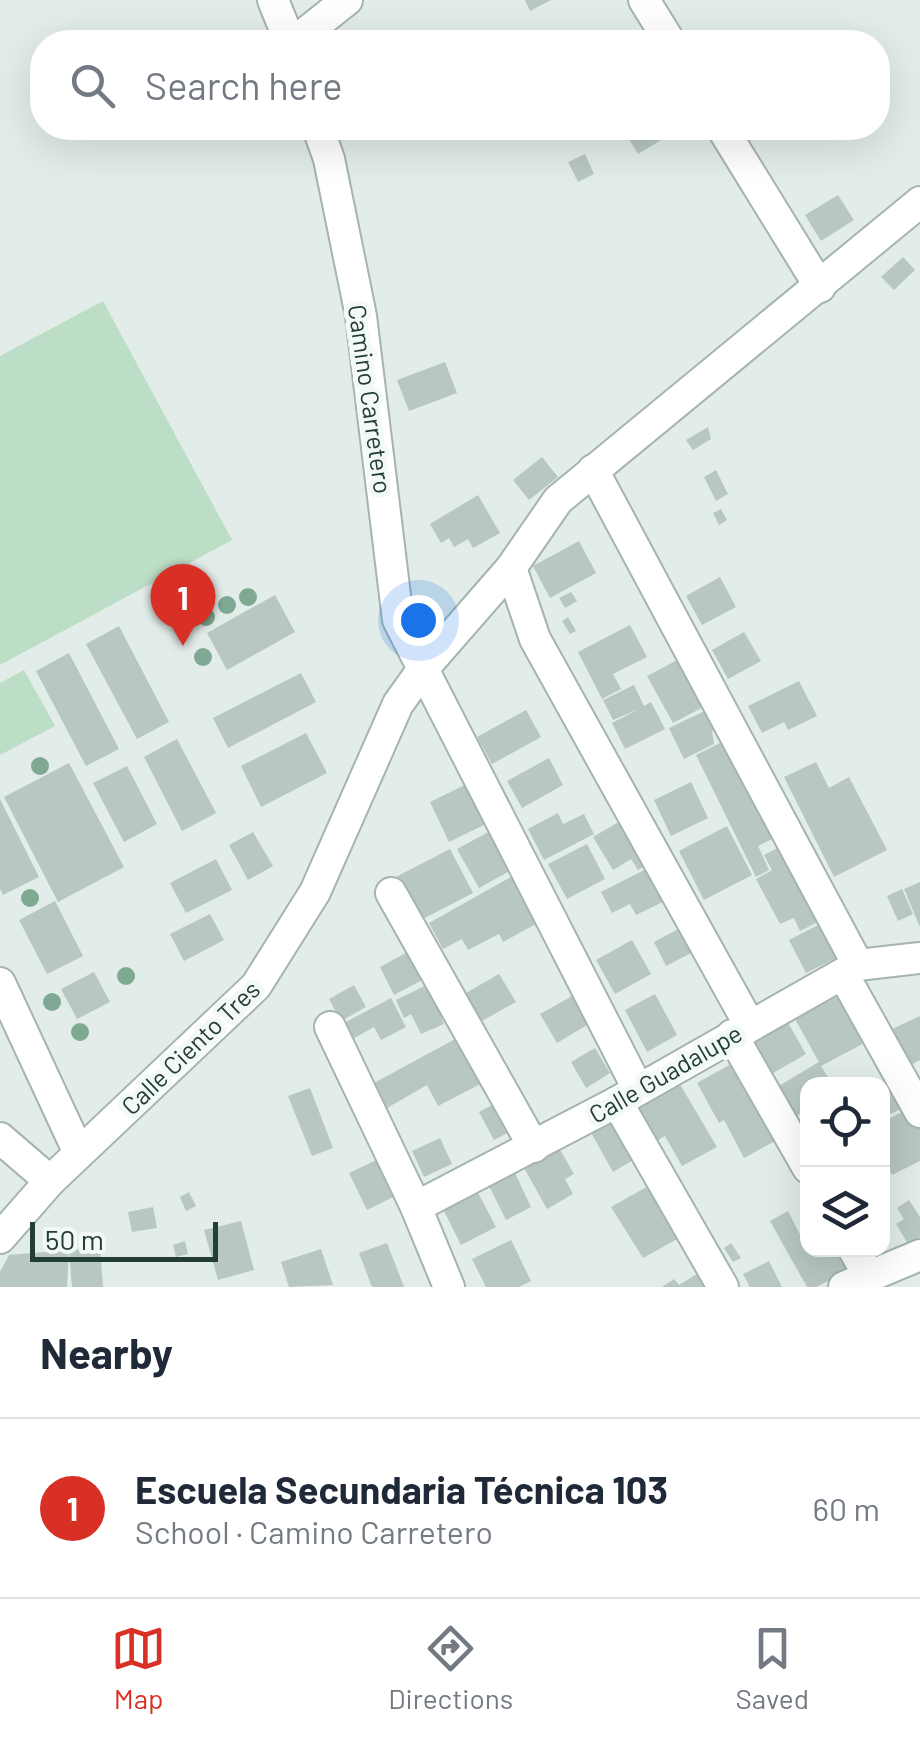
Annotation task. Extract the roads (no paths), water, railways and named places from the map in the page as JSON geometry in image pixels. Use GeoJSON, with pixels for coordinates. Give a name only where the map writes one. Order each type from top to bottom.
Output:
{"type":"FeatureCollection","features":[{"type":"Feature","properties":{"kind":"street"},"geometry":{"type":"LineString","coordinates":[[273,0],[287,30]]}},
{"type":"Feature","properties":{"kind":"street"},"geometry":{"type":"LineString","coordinates":[[307,30],[347,0]]}},
{"type":"Feature","properties":{"kind":"street"},"geometry":{"type":"LineString","coordinates":[[644,0],[663,30]]}},
{"type":"Feature","properties":{"kind":"street","name":"Camino Carretero"},"geometry":{"type":"LineString","coordinates":[[322,140],[361,316],[398,620],[722,1287]]}},
{"type":"Feature","properties":{"kind":"street"},"geometry":{"type":"LineString","coordinates":[[729,140],[820,286]]}},
{"type":"Feature","properties":{"kind":"street","name":"Calle Ciento Tres"},"geometry":{"type":"LineString","coordinates":[[0,1238],[50,1181],[256,986],[315,892],[398,704],[423,669],[511,568],[558,500],[920,202]]}},
{"type":"Feature","properties":{"kind":"street"},"geometry":{"type":"LineString","coordinates":[[592,470],[851,970],[920,1112]]}},
{"type":"Feature","properties":{"kind":"street"},"geometry":{"type":"LineString","coordinates":[[511,568],[535,639],[741,1030],[808,1167]]}},
{"type":"Feature","properties":{"kind":"street"},"geometry":{"type":"LineString","coordinates":[[391,893],[534,1147]]}},
{"type":"Feature","properties":{"kind":"street","name":"Calle Guadalupe"},"geometry":{"type":"LineString","coordinates":[[416,1207],[628,1096],[851,970],[920,958]]}},
{"type":"Feature","properties":{"kind":"street"},"geometry":{"type":"LineString","coordinates":[[0,983],[79,1153]]}},
{"type":"Feature","properties":{"kind":"street"},"geometry":{"type":"LineString","coordinates":[[330,1028],[416,1207],[449,1287]]}},
{"type":"Feature","properties":{"kind":"street"},"geometry":{"type":"LineString","coordinates":[[0,1138],[50,1181]]}},
{"type":"Feature","properties":{"kind":"street"},"geometry":{"type":"LineString","coordinates":[[856,1271],[920,1254]]}},
{"type":"Feature","properties":{"kind":"place","name":"Escuela Secundaria Técnica 103"},"geometry":{"type":"Point","coordinates":[183,646]}}]}
